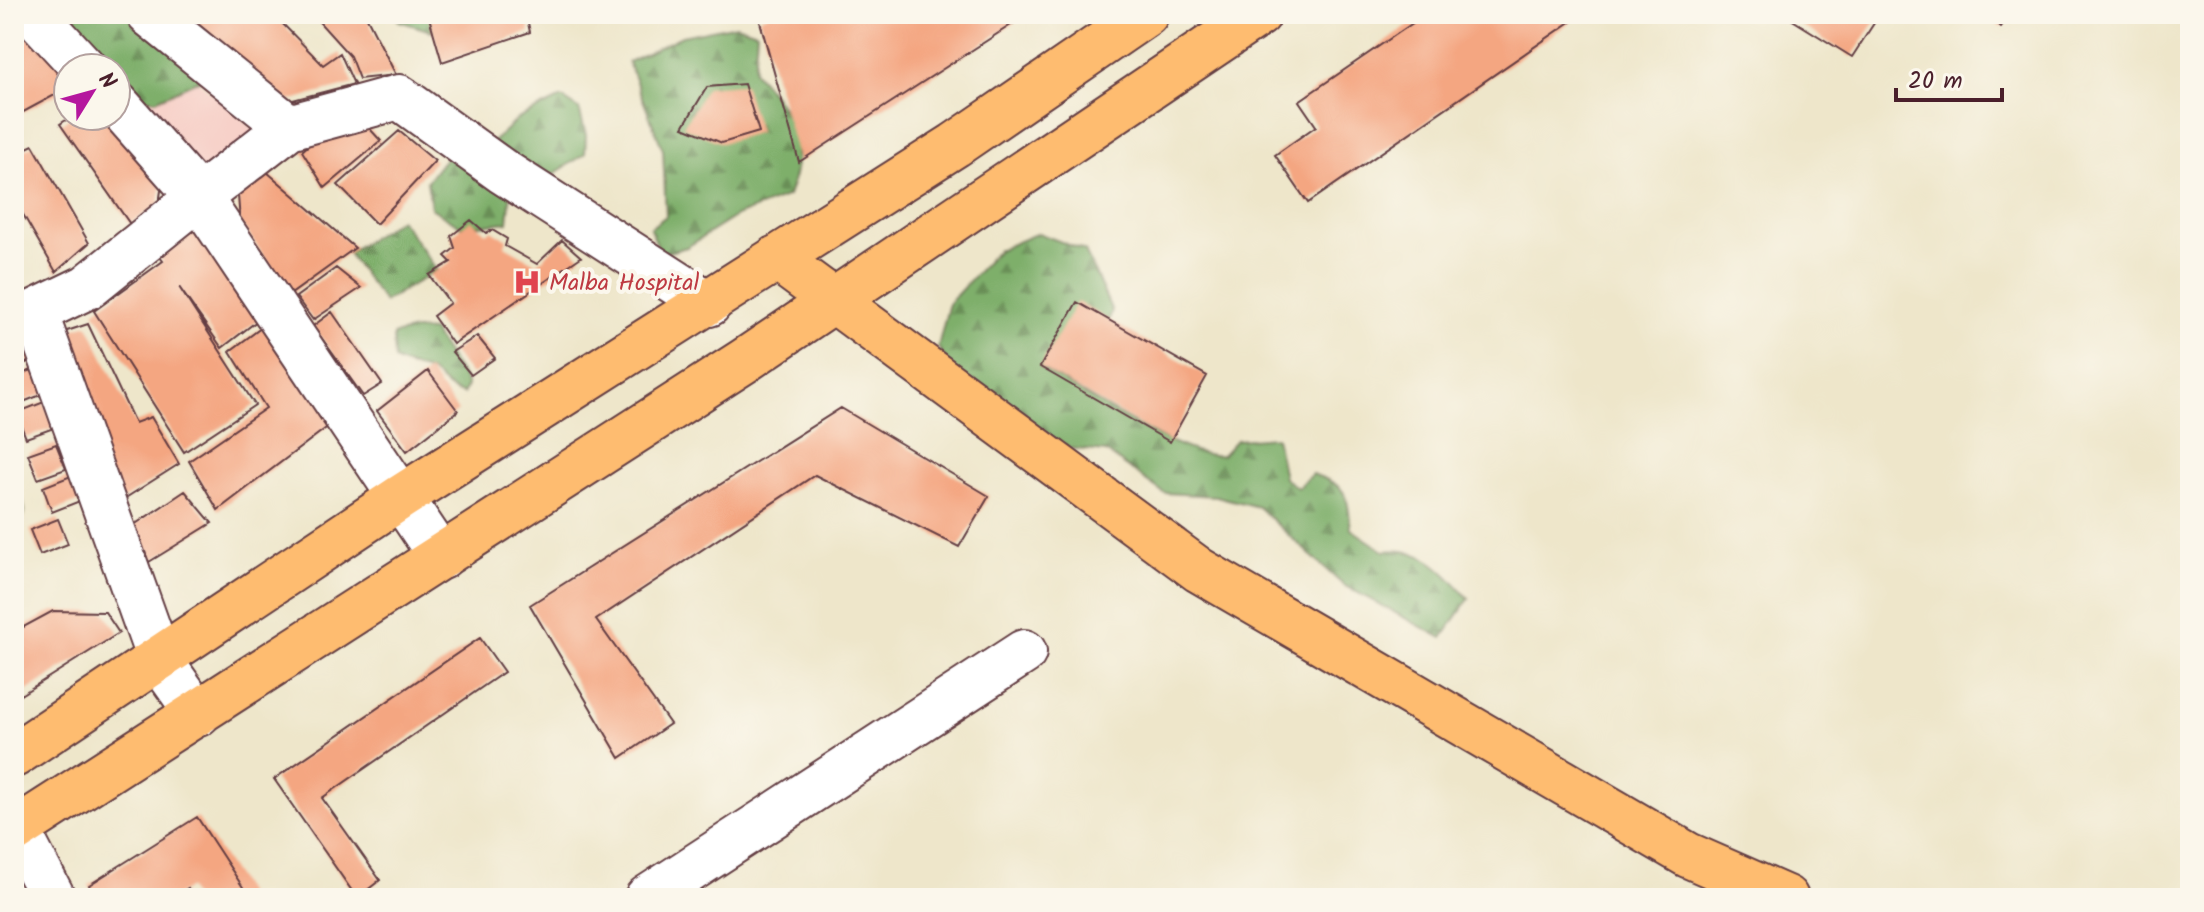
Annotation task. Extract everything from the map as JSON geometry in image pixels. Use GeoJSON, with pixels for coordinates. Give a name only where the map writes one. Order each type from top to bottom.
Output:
{"type":"FeatureCollection","features":[{"type":"Feature","properties":{"kind":"main road"},"geometry":{"type":"LineString","coordinates":[[14,755],[401,497],[955,145],[1146,14]]}},
{"type":"Feature","properties":{"kind":"main road"},"geometry":{"type":"LineString","coordinates":[[15,830],[834,301],[1259,14]]}},
{"type":"Feature","properties":{"kind":"main road"},"geometry":{"type":"LineString","coordinates":[[776,258],[1199,570],[1688,855],[1786,898]]}},
{"type":"Feature","properties":{"kind":"street"},"geometry":{"type":"LineString","coordinates":[[34,14],[69,52]]}},
{"type":"Feature","properties":{"kind":"street"},"geometry":{"type":"LineString","coordinates":[[149,14],[289,127]]}},
{"type":"Feature","properties":{"kind":"street"},"geometry":{"type":"LineString","coordinates":[[198,714],[159,659],[25,315],[87,287],[289,127],[399,97],[502,171],[709,304]]}},
{"type":"Feature","properties":{"kind":"street"},"geometry":{"type":"LineString","coordinates":[[132,121],[199,197],[441,557]]}},
{"type":"Feature","properties":{"kind":"street"},"geometry":{"type":"LineString","coordinates":[[647,898],[1024,652]]}},
{"type":"Feature","properties":{"kind":"street"},"geometry":{"type":"LineString","coordinates":[[15,830],[53,898]]}},
{"type":"Feature","properties":{"kind":"shaded area"},"geometry":{"type":"Polygon","coordinates":[[[45,14],[120,14],[267,140],[193,173],[132,90],[132,52],[95,52],[45,14]]]}},
{"type":"Feature","properties":{"kind":"green space"},"geometry":{"type":"Polygon","coordinates":[[[75,14],[186,14],[208,33],[210,75],[156,100],[132,97],[132,52],[86,52],[75,14]]]}},
{"type":"Feature","properties":{"kind":"green space"},"geometry":{"type":"Polygon","coordinates":[[[393,14],[431,14],[434,32],[399,21],[393,14]]]}},
{"type":"Feature","properties":{"kind":"green space"},"geometry":{"type":"Polygon","coordinates":[[[736,25],[757,32],[754,71],[777,100],[792,128],[797,158],[788,196],[736,216],[687,247],[661,254],[650,228],[666,216],[663,150],[628,62],[682,36],[736,25]]]}},
{"type":"Feature","properties":{"kind":"green space"},"geometry":{"type":"Polygon","coordinates":[[[562,98],[579,109],[586,135],[585,154],[538,184],[492,143],[517,119],[562,98]]]}},
{"type":"Feature","properties":{"kind":"green space"},"geometry":{"type":"Polygon","coordinates":[[[446,157],[511,191],[508,222],[462,227],[431,208],[427,181],[446,157]]]}},
{"type":"Feature","properties":{"kind":"green space"},"geometry":{"type":"Polygon","coordinates":[[[400,219],[437,270],[384,302],[348,253],[400,219]]]}},
{"type":"Feature","properties":{"kind":"green space"},"geometry":{"type":"Polygon","coordinates":[[[1038,233],[1085,251],[1112,311],[1104,332],[1041,368],[1131,422],[1205,454],[1222,455],[1236,440],[1276,437],[1284,478],[1298,488],[1312,474],[1333,483],[1344,492],[1351,529],[1384,551],[1398,550],[1422,556],[1442,570],[1469,599],[1442,638],[1343,585],[1258,507],[1216,496],[1164,493],[1106,452],[1047,446],[973,401],[938,347],[949,303],[998,250],[1038,233]]]}},
{"type":"Feature","properties":{"kind":"green space"},"geometry":{"type":"Polygon","coordinates":[[[415,330],[432,331],[463,377],[467,386],[463,394],[451,389],[430,372],[394,360],[393,335],[415,330]]]}},
{"type":"Feature","properties":{"kind":"green space"},"geometry":{"type":"Polygon","coordinates":[[[19,486],[25,511],[14,537],[14,487],[19,486]]]}},
{"type":"Feature","properties":{"kind":"building"},"geometry":{"type":"Polygon","coordinates":[[[14,14],[53,52],[52,97],[14,117],[14,14]]]}},
{"type":"Feature","properties":{"kind":"building"},"geometry":{"type":"Polygon","coordinates":[[[186,14],[273,14],[323,65],[340,53],[354,84],[289,101],[186,14]]]}},
{"type":"Feature","properties":{"kind":"building"},"geometry":{"type":"Polygon","coordinates":[[[312,14],[365,14],[396,75],[359,79],[350,56],[312,14]]]}},
{"type":"Feature","properties":{"kind":"building"},"geometry":{"type":"Polygon","coordinates":[[[428,14],[526,14],[530,32],[442,62],[428,14]]]}},
{"type":"Feature","properties":{"kind":"building"},"geometry":{"type":"Polygon","coordinates":[[[770,14],[1028,14],[799,162],[759,18],[770,14]]]}},
{"type":"Feature","properties":{"kind":"building"},"geometry":{"type":"Polygon","coordinates":[[[1426,14],[1460,14],[1463,18],[1469,14],[1582,14],[1308,203],[1275,155],[1316,126],[1299,101],[1426,14]]]}},
{"type":"Feature","properties":{"kind":"building"},"geometry":{"type":"Polygon","coordinates":[[[1783,14],[1880,14],[1852,57],[1783,14]]]}},
{"type":"Feature","properties":{"kind":"building"},"geometry":{"type":"Polygon","coordinates":[[[1981,14],[2010,14],[2001,27],[1981,14]]]}},
{"type":"Feature","properties":{"kind":"building"},"geometry":{"type":"Polygon","coordinates":[[[744,84],[759,132],[722,143],[683,127],[707,87],[744,84]]]}},
{"type":"Feature","properties":{"kind":"building"},"geometry":{"type":"Polygon","coordinates":[[[358,116],[381,141],[325,188],[302,151],[341,117],[358,116]]]}},
{"type":"Feature","properties":{"kind":"building"},"geometry":{"type":"Polygon","coordinates":[[[399,131],[435,161],[376,224],[338,185],[399,131]]]}},
{"type":"Feature","properties":{"kind":"building"},"geometry":{"type":"Polygon","coordinates":[[[66,132],[129,132],[163,177],[159,204],[130,224],[66,132]]]}},
{"type":"Feature","properties":{"kind":"building"},"geometry":{"type":"Polygon","coordinates":[[[33,145],[89,243],[56,272],[20,209],[14,210],[14,154],[33,145]]]}},
{"type":"Feature","properties":{"kind":"building"},"geometry":{"type":"Polygon","coordinates":[[[267,172],[355,248],[291,294],[240,222],[238,195],[267,172]]]}},
{"type":"Feature","properties":{"kind":"building"},"geometry":{"type":"Polygon","coordinates":[[[471,220],[486,233],[492,230],[507,239],[505,246],[537,264],[562,240],[581,257],[453,344],[433,316],[450,303],[429,275],[451,262],[445,256],[455,248],[451,236],[471,220]]]}},
{"type":"Feature","properties":{"kind":"building"},"geometry":{"type":"Polygon","coordinates":[[[202,226],[262,317],[222,348],[179,287],[255,405],[184,452],[94,311],[163,261],[157,253],[202,226]]]}},
{"type":"Feature","properties":{"kind":"building"},"geometry":{"type":"Polygon","coordinates":[[[336,268],[361,288],[313,320],[296,297],[336,268]]]}},
{"type":"Feature","properties":{"kind":"building"},"geometry":{"type":"Polygon","coordinates":[[[1077,302],[1207,376],[1170,442],[1040,367],[1077,302]]]}},
{"type":"Feature","properties":{"kind":"building"},"geometry":{"type":"Polygon","coordinates":[[[332,312],[382,384],[363,396],[313,326],[332,312]]]}},
{"type":"Feature","properties":{"kind":"building"},"geometry":{"type":"Polygon","coordinates":[[[88,324],[135,423],[151,417],[179,464],[116,504],[58,334],[88,324]]]}},
{"type":"Feature","properties":{"kind":"building"},"geometry":{"type":"Polygon","coordinates":[[[265,325],[334,422],[218,510],[189,461],[266,408],[230,351],[265,325]]]}},
{"type":"Feature","properties":{"kind":"building"},"geometry":{"type":"Polygon","coordinates":[[[477,336],[495,358],[471,375],[452,352],[477,336]]]}},
{"type":"Feature","properties":{"kind":"building"},"geometry":{"type":"Polygon","coordinates":[[[24,337],[34,359],[14,369],[14,340],[24,337]]]}},
{"type":"Feature","properties":{"kind":"building"},"geometry":{"type":"Polygon","coordinates":[[[37,368],[46,393],[18,404],[14,377],[37,368]]]}},
{"type":"Feature","properties":{"kind":"building"},"geometry":{"type":"Polygon","coordinates":[[[428,371],[458,411],[407,451],[377,411],[428,371]]]}},
{"type":"Feature","properties":{"kind":"building"},"geometry":{"type":"Polygon","coordinates":[[[44,402],[54,428],[26,438],[16,413],[44,402]]]}},
{"type":"Feature","properties":{"kind":"building"},"geometry":{"type":"Polygon","coordinates":[[[841,408],[989,496],[959,547],[815,475],[596,620],[670,724],[620,758],[530,605],[841,408]]]}},
{"type":"Feature","properties":{"kind":"building"},"geometry":{"type":"Polygon","coordinates":[[[14,430],[21,447],[14,450],[14,430]]]}},
{"type":"Feature","properties":{"kind":"building"},"geometry":{"type":"Polygon","coordinates":[[[56,444],[66,469],[38,479],[28,454],[56,444]]]}},
{"type":"Feature","properties":{"kind":"building"},"geometry":{"type":"Polygon","coordinates":[[[71,476],[80,501],[52,512],[43,487],[71,476]]]}},
{"type":"Feature","properties":{"kind":"building"},"geometry":{"type":"Polygon","coordinates":[[[185,491],[212,523],[149,562],[128,529],[185,491]]]}},
{"type":"Feature","properties":{"kind":"building"},"geometry":{"type":"Polygon","coordinates":[[[58,519],[68,544],[40,555],[30,530],[58,519]]]}},
{"type":"Feature","properties":{"kind":"building"},"geometry":{"type":"Polygon","coordinates":[[[53,611],[105,612],[119,633],[14,699],[14,632],[53,611]]]}},
{"type":"Feature","properties":{"kind":"building"},"geometry":{"type":"Polygon","coordinates":[[[480,638],[504,672],[322,798],[380,880],[357,898],[274,779],[480,638]]]}},
{"type":"Feature","properties":{"kind":"building"},"geometry":{"type":"Polygon","coordinates":[[[197,817],[250,898],[194,898],[188,888],[172,898],[96,898],[89,885],[197,817]]]}},
{"type":"Feature","properties":{"kind":"place","name":"Malba Hospital"},"geometry":{"type":"Point","coordinates":[527,282]}}]}
